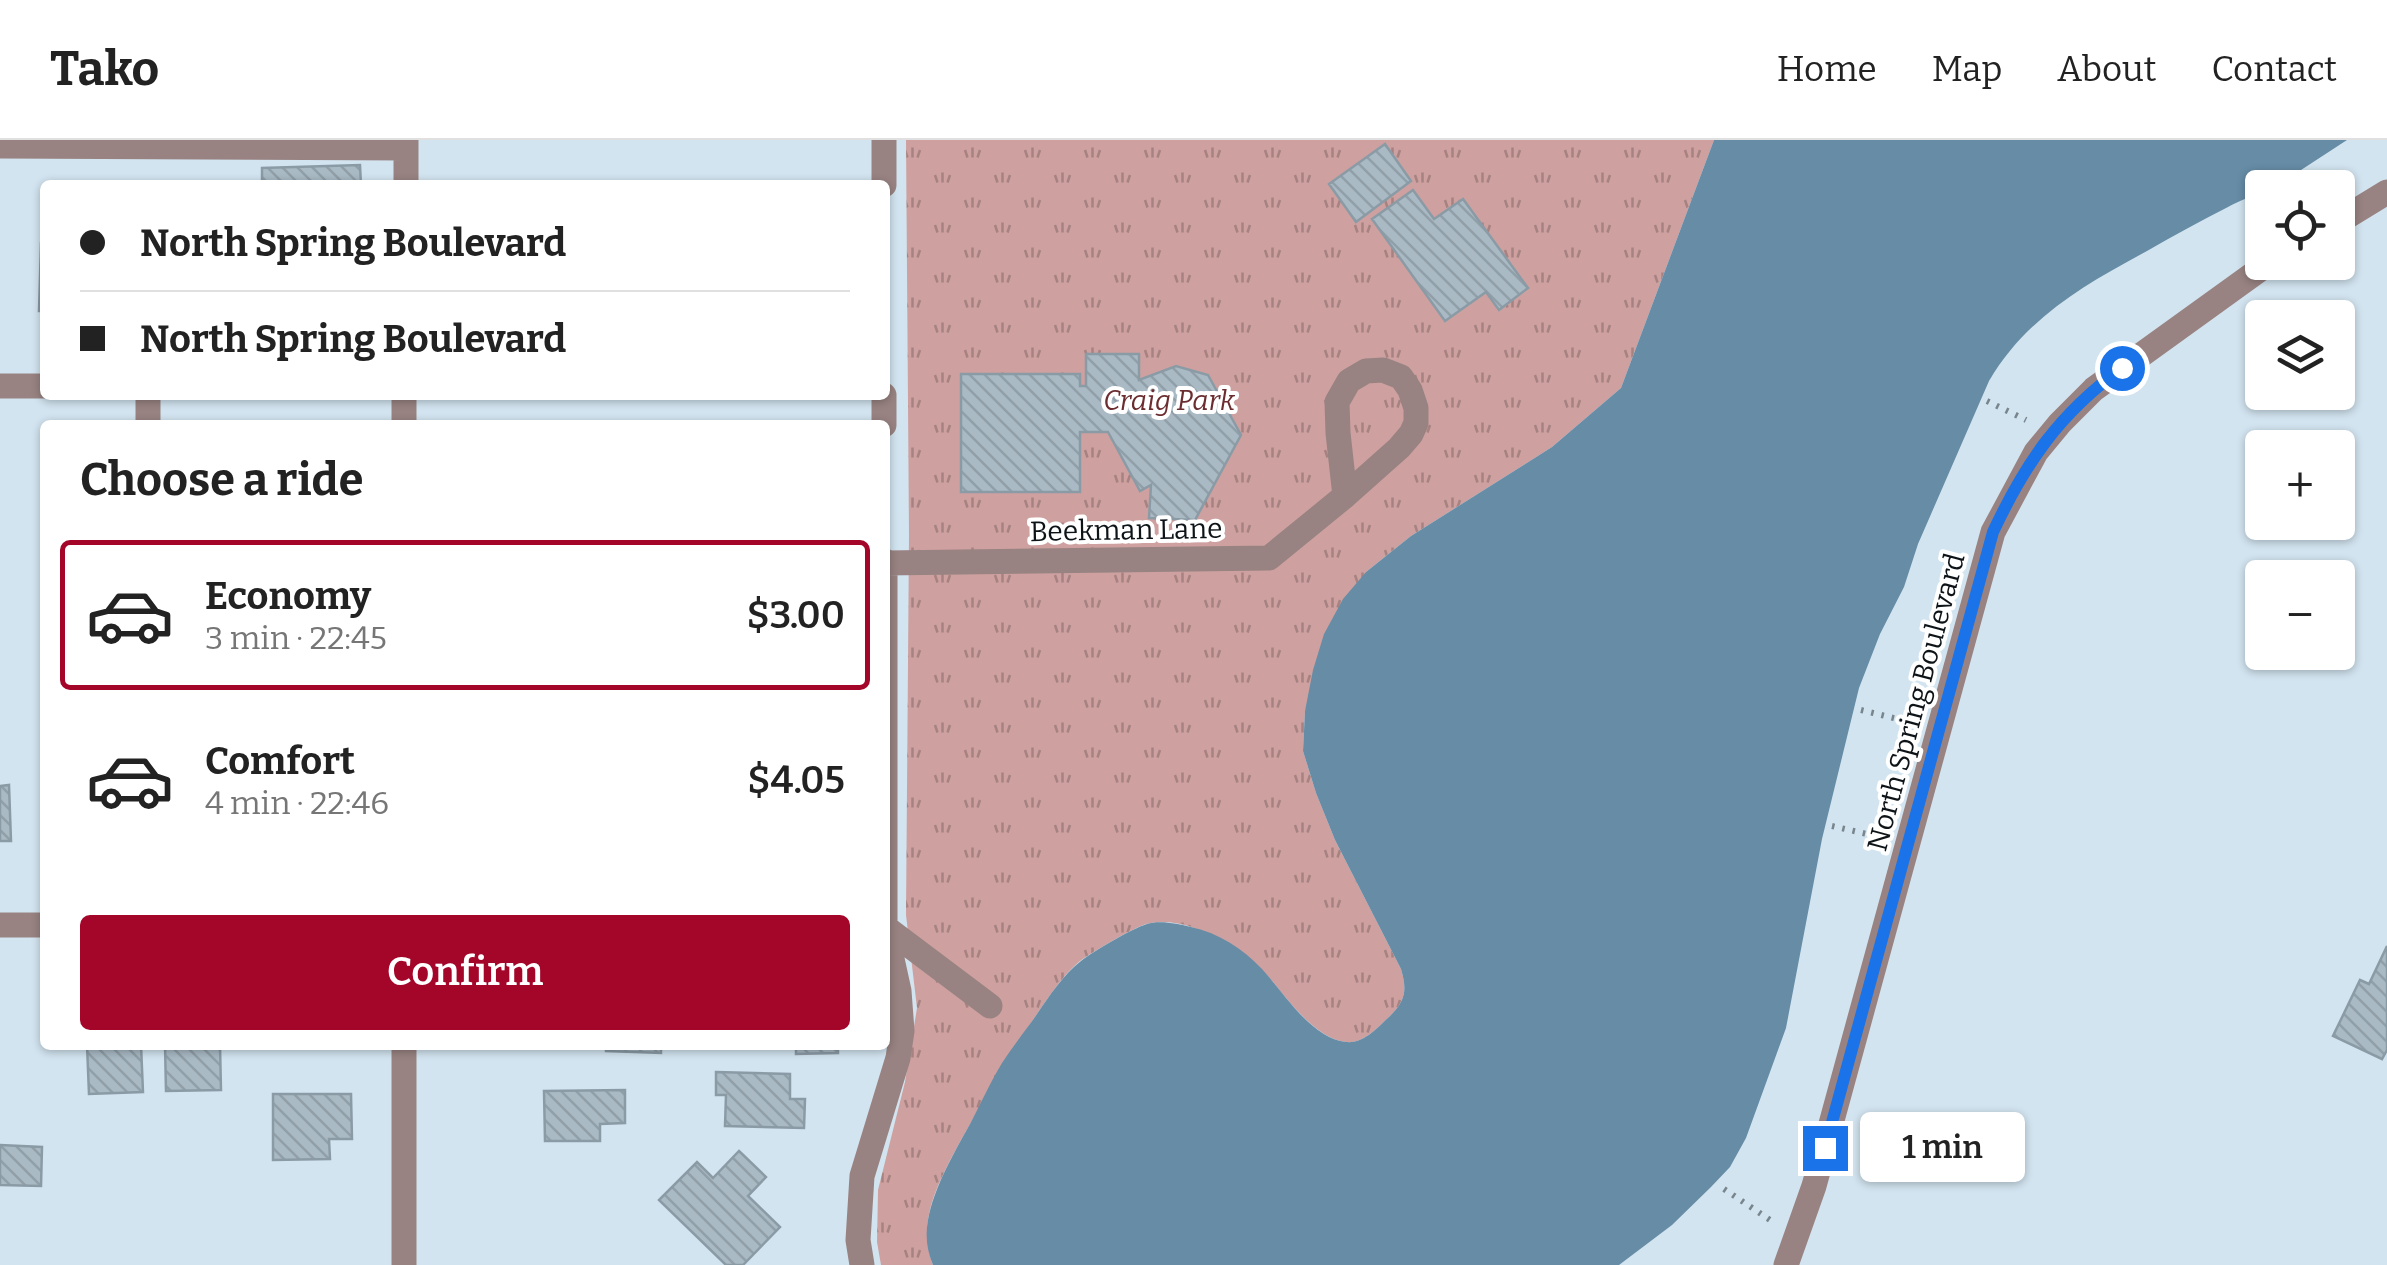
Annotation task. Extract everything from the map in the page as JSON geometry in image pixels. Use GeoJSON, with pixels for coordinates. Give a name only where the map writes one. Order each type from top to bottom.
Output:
{"type":"FeatureCollection","features":[{"type":"Feature","properties":{"kind":"street"},"geometry":{"type":"LineString","coordinates":[[884,140],[884,180]]}},
{"type":"Feature","properties":{"kind":"street"},"geometry":{"type":"LineString","coordinates":[[0,146],[406,144],[406,180]]}},
{"type":"Feature","properties":{"kind":"street"},"geometry":{"type":"LineString","coordinates":[[2355,212],[2387,192]]}},
{"type":"Feature","properties":{"kind":"street","name":"North Spring Boulevard"},"geometry":{"type":"LineString","coordinates":[[1786,1265],[1814,1186],[1993,532],[2036,452],[2094,389],[2245,280]]}},
{"type":"Feature","properties":{"kind":"street","name":"Beekman Lane"},"geometry":{"type":"LineString","coordinates":[[890,562],[1269,558],[1345,496],[1400,448],[1416,422],[1416,408],[1401,376],[1383,370],[1366,371],[1349,381],[1338,402],[1345,496]]}},
{"type":"Feature","properties":{"kind":"street"},"geometry":{"type":"LineString","coordinates":[[0,386],[40,386]]}},
{"type":"Feature","properties":{"kind":"street"},"geometry":{"type":"LineString","coordinates":[[0,924],[40,924]]}},
{"type":"Feature","properties":{"kind":"street"},"geometry":{"type":"LineString","coordinates":[[890,931],[990,1006]]}},
{"type":"Feature","properties":{"kind":"street"},"geometry":{"type":"LineString","coordinates":[[862,1265],[858,1240],[862,1176],[898,1058],[902,1031],[902,1009],[890,951]]}},
{"type":"Feature","properties":{"kind":"street"},"geometry":{"type":"LineString","coordinates":[[404,1050],[404,1265]]}},
{"type":"Feature","properties":{"kind":"path"},"geometry":{"type":"LineString","coordinates":[[1987,401],[2052,432]]}},
{"type":"Feature","properties":{"kind":"path"},"geometry":{"type":"LineString","coordinates":[[1862,710],[1939,730]]}},
{"type":"Feature","properties":{"kind":"path"},"geometry":{"type":"LineString","coordinates":[[1832,826],[1908,843]]}},
{"type":"Feature","properties":{"kind":"path"},"geometry":{"type":"LineString","coordinates":[[1724,1189],[1780,1227]]}},
{"type":"Feature","properties":{"kind":"green space","name":"Craig Park"},"geometry":{"type":"Polygon","coordinates":[[[906,140],[1714,140],[1621,388],[1552,447],[1411,536],[1366,572],[1305,711],[1303,751],[1316,793],[1335,840],[1401,969],[1404,989],[1399,1005],[1365,1038],[1353,1042],[1334,1039],[1312,1025],[1256,964],[1212,935],[1178,923],[1161,922],[1122,935],[1080,961],[1062,979],[989,1090],[953,1154],[930,1208],[927,1232],[933,1265],[881,1265],[877,1242],[878,1190],[905,1082],[917,1008],[906,915],[906,140]]]}},
{"type":"Feature","properties":{"kind":"water"},"geometry":{"type":"Polygon","coordinates":[[[1714,140],[2347,140],[2301,170],[2245,170],[2245,199],[2079,290],[2020,339],[1989,381],[1859,688],[1822,839],[1786,1028],[1746,1138],[1730,1167],[1672,1225],[1619,1265],[933,1265],[927,1232],[935,1195],[998,1071],[1063,979],[1081,961],[1113,941],[1158,922],[1211,933],[1255,962],[1321,1033],[1346,1042],[1370,1034],[1399,1005],[1404,989],[1401,969],[1335,840],[1303,751],[1305,711],[1324,634],[1343,599],[1366,572],[1411,536],[1552,447],[1621,388],[1714,140]]]}},
{"type":"Feature","properties":{"kind":"building"},"geometry":{"type":"Polygon","coordinates":[[[1385,144],[1411,181],[1356,222],[1329,184],[1385,144]]]}},
{"type":"Feature","properties":{"kind":"building"},"geometry":{"type":"Polygon","coordinates":[[[360,165],[361,180],[262,180],[262,168],[360,165]]]}},
{"type":"Feature","properties":{"kind":"building"},"geometry":{"type":"Polygon","coordinates":[[[1413,190],[1434,219],[1463,199],[1528,288],[1499,310],[1486,292],[1445,321],[1372,219],[1413,190]]]}},
{"type":"Feature","properties":{"kind":"building"},"geometry":{"type":"Polygon","coordinates":[[[1086,354],[1139,354],[1139,380],[1176,366],[1208,375],[1241,435],[1195,520],[1149,518],[1151,485],[1140,491],[1108,432],[1080,432],[1080,492],[961,492],[961,374],[1080,374],[1080,386],[1086,386],[1086,354]]]}},
{"type":"Feature","properties":{"kind":"building"},"geometry":{"type":"Polygon","coordinates":[[[9,785],[11,841],[0,841],[0,786],[9,785]]]}},
{"type":"Feature","properties":{"kind":"building"},"geometry":{"type":"Polygon","coordinates":[[[2387,946],[2387,1050],[2382,1059],[2333,1036],[2360,980],[2369,984],[2387,946]]]}},
{"type":"Feature","properties":{"kind":"building"},"geometry":{"type":"Polygon","coordinates":[[[87,1050],[141,1050],[143,1092],[89,1094],[87,1050]]]}},
{"type":"Feature","properties":{"kind":"building"},"geometry":{"type":"Polygon","coordinates":[[[165,1050],[220,1050],[221,1090],[166,1091],[165,1050]]]}},
{"type":"Feature","properties":{"kind":"building"},"geometry":{"type":"Polygon","coordinates":[[[661,1050],[661,1053],[606,1051],[661,1050]]]}},
{"type":"Feature","properties":{"kind":"building"},"geometry":{"type":"Polygon","coordinates":[[[796,1050],[838,1050],[838,1053],[796,1054],[796,1050]]]}},
{"type":"Feature","properties":{"kind":"building"},"geometry":{"type":"Polygon","coordinates":[[[716,1072],[790,1074],[790,1099],[805,1099],[804,1128],[725,1126],[726,1095],[716,1095],[716,1072]]]}},
{"type":"Feature","properties":{"kind":"building"},"geometry":{"type":"Polygon","coordinates":[[[625,1090],[625,1123],[600,1124],[600,1141],[545,1141],[544,1091],[625,1090]]]}},
{"type":"Feature","properties":{"kind":"building"},"geometry":{"type":"Polygon","coordinates":[[[273,1094],[351,1094],[352,1139],[329,1139],[330,1159],[273,1160],[273,1094]]]}},
{"type":"Feature","properties":{"kind":"building"},"geometry":{"type":"Polygon","coordinates":[[[0,1145],[42,1147],[41,1186],[0,1185],[0,1145]]]}},
{"type":"Feature","properties":{"kind":"building"},"geometry":{"type":"Polygon","coordinates":[[[739,1151],[766,1177],[748,1196],[780,1227],[743,1265],[726,1265],[659,1200],[697,1162],[713,1178],[739,1151]]]}},
{"type":"Feature","properties":{"kind":"route"},"geometry":{"type":"LineString","coordinates":[[1825,1148],[1993,532],[2036,452],[2060,422],[2122,368]]}}]}
